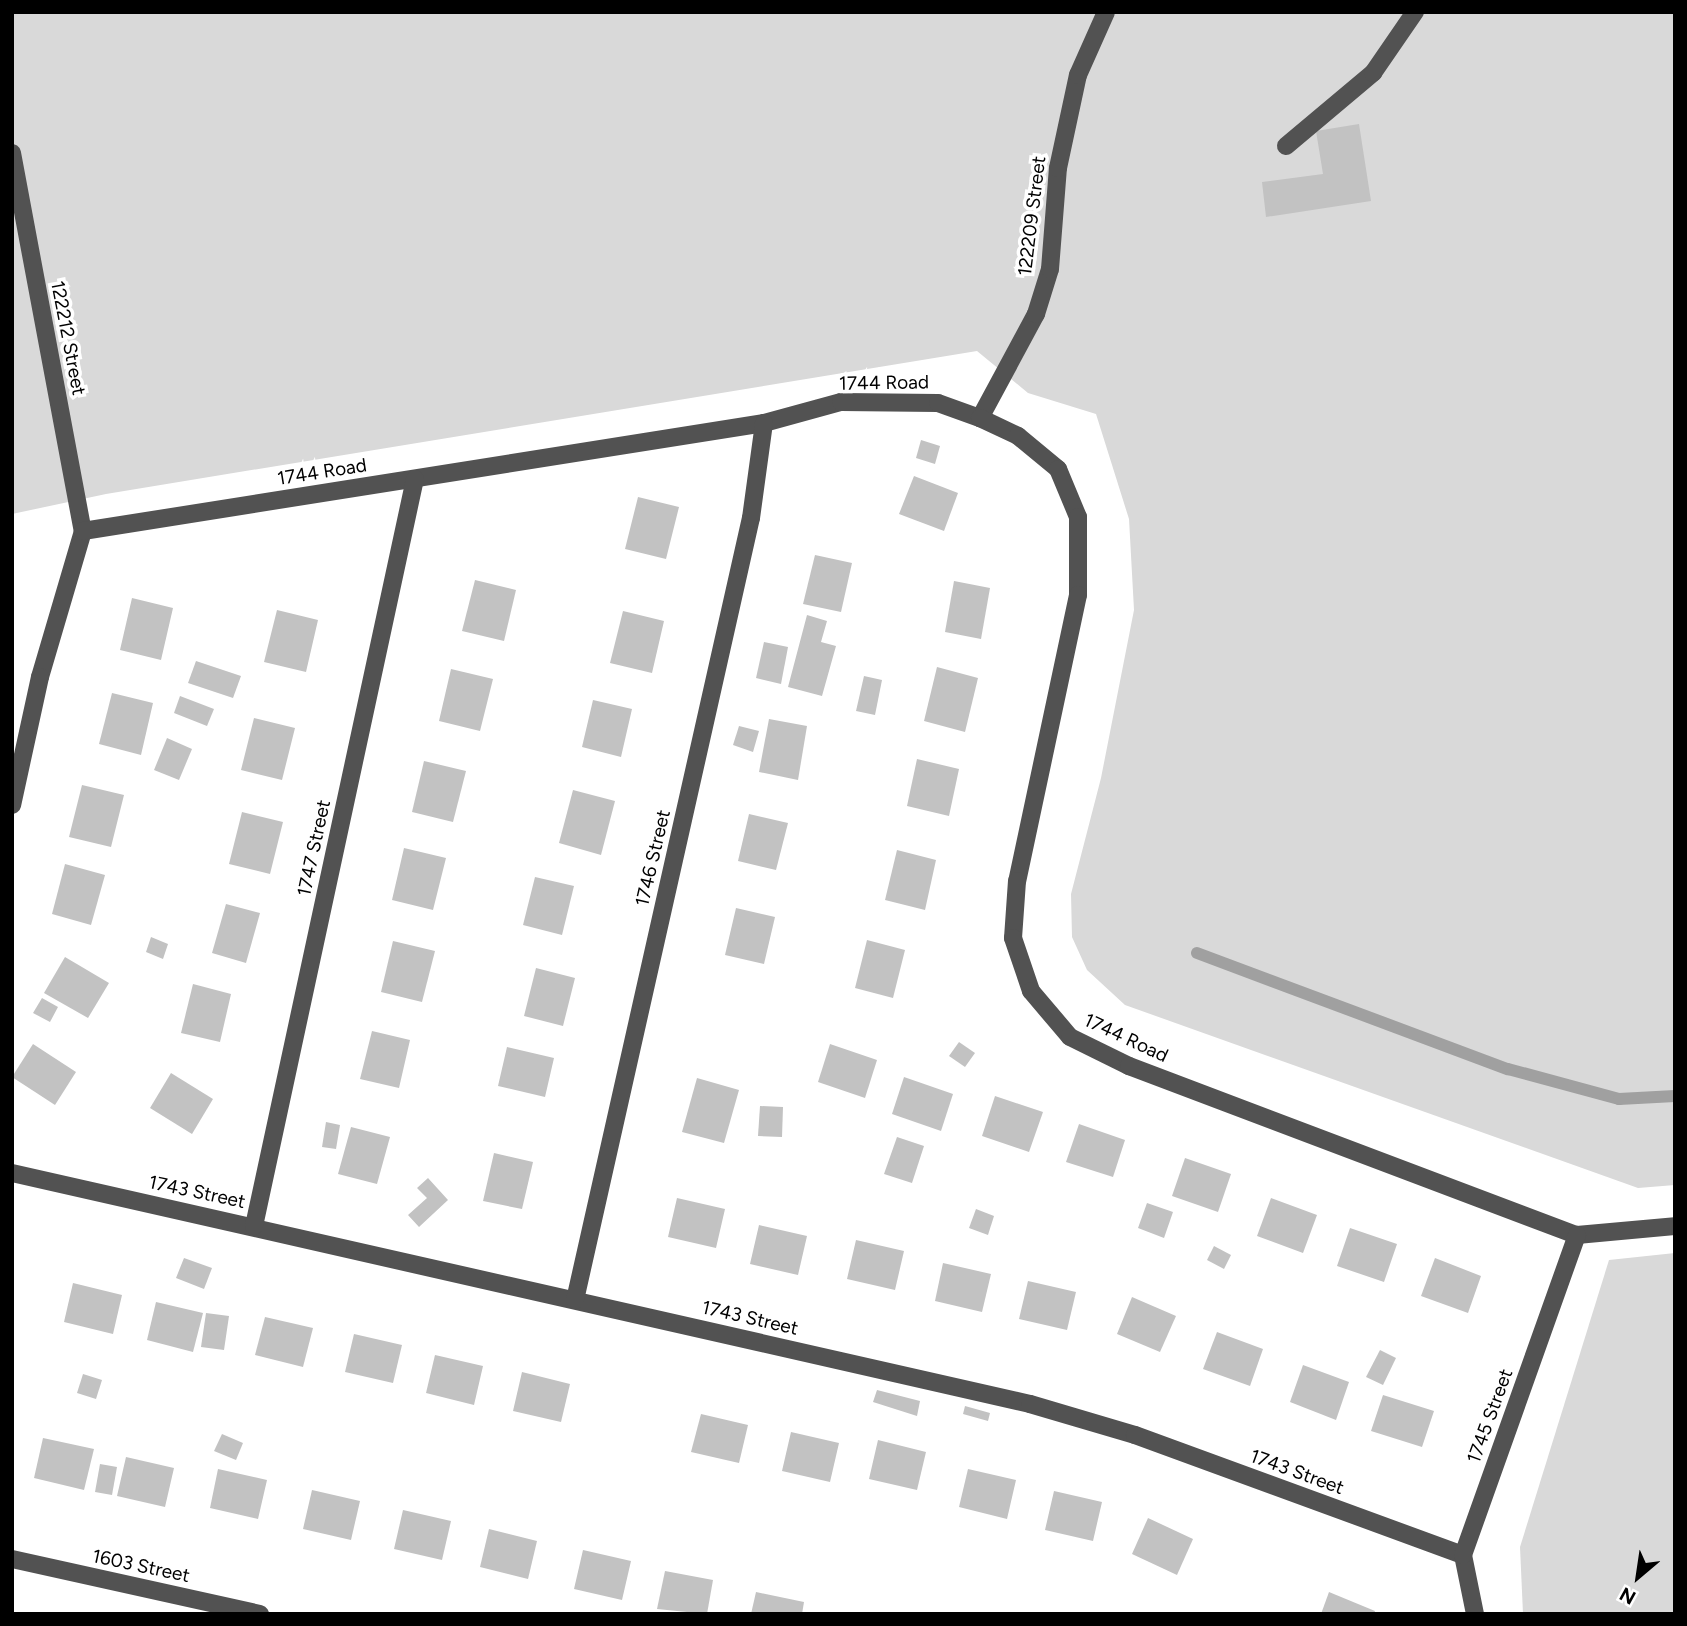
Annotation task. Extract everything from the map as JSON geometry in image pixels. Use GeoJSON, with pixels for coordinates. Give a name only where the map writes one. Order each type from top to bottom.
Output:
{"type":"FeatureCollection","features":[{"type":"Feature","properties":{"kind":"street","name":"122209 Street"},"geometry":{"type":"LineString","coordinates":[[980,418],[1036,314],[1049,269],[1058,168],[1078,75],[1106,12]]}},
{"type":"Feature","properties":{"kind":"street"},"geometry":{"type":"LineString","coordinates":[[1286,146],[1373,73],[1415,12]]}},
{"type":"Feature","properties":{"kind":"street","name":"122212 Street"},"geometry":{"type":"LineString","coordinates":[[12,153],[82,531]]}},
{"type":"Feature","properties":{"kind":"street","name":"1744 Road"},"geometry":{"type":"LineString","coordinates":[[82,531],[764,423],[841,402],[937,403],[980,418],[1018,436],[1058,469],[1078,517],[1078,594],[1017,881],[1013,937],[1031,991],[1070,1037],[1129,1066],[1577,1235],[1675,1226]]}},
{"type":"Feature","properties":{"kind":"street","name":"1746 Street"},"geometry":{"type":"LineString","coordinates":[[575,1300],[751,519],[764,423]]}},
{"type":"Feature","properties":{"kind":"street","name":"1747 Street"},"geometry":{"type":"LineString","coordinates":[[254,1226],[415,479]]}},
{"type":"Feature","properties":{"kind":"street"},"geometry":{"type":"LineString","coordinates":[[12,805],[40,677],[82,531]]}},
{"type":"Feature","properties":{"kind":"street","name":"1743 Street"},"geometry":{"type":"LineString","coordinates":[[12,1173],[1030,1404],[1135,1435],[1463,1555]]}},
{"type":"Feature","properties":{"kind":"street","name":"1745 Street"},"geometry":{"type":"LineString","coordinates":[[1463,1555],[1577,1235]]}},
{"type":"Feature","properties":{"kind":"street"},"geometry":{"type":"LineString","coordinates":[[1463,1555],[1475,1614]]}},
{"type":"Feature","properties":{"kind":"street","name":"1603 Street"},"geometry":{"type":"LineString","coordinates":[[12,1559],[260,1614]]}},
{"type":"Feature","properties":{"kind":"shaded area"},"geometry":{"type":"Polygon","coordinates":[[[12,12],[1675,12],[1675,1185],[1638,1188],[1125,1005],[1087,970],[1072,937],[1071,894],[1101,778],[1134,610],[1129,519],[1096,414],[1028,393],[977,351],[106,494],[12,514],[12,12]]]}},
{"type":"Feature","properties":{"kind":"shaded area"},"geometry":{"type":"Polygon","coordinates":[[[1675,1253],[1675,1614],[1523,1614],[1520,1547],[1609,1260],[1675,1253]]]}},
{"type":"Feature","properties":{"kind":"building"},"geometry":{"type":"Polygon","coordinates":[[[1359,124],[1371,201],[1266,217],[1262,182],[1323,174],[1316,131],[1359,124]]]}},
{"type":"Feature","properties":{"kind":"building"},"geometry":{"type":"Polygon","coordinates":[[[921,440],[940,446],[935,464],[916,458],[921,440]]]}},
{"type":"Feature","properties":{"kind":"building"},"geometry":{"type":"Polygon","coordinates":[[[914,476],[958,493],[944,531],[899,514],[914,476]]]}},
{"type":"Feature","properties":{"kind":"building"},"geometry":{"type":"Polygon","coordinates":[[[638,497],[679,507],[666,559],[625,549],[638,497]]]}},
{"type":"Feature","properties":{"kind":"building"},"geometry":{"type":"Polygon","coordinates":[[[815,555],[852,563],[841,612],[803,604],[815,555]]]}},
{"type":"Feature","properties":{"kind":"building"},"geometry":{"type":"Polygon","coordinates":[[[475,580],[516,590],[504,641],[462,631],[475,580]]]}},
{"type":"Feature","properties":{"kind":"building"},"geometry":{"type":"Polygon","coordinates":[[[954,581],[990,588],[981,639],[945,632],[954,581]]]}},
{"type":"Feature","properties":{"kind":"building"},"geometry":{"type":"Polygon","coordinates":[[[132,598],[173,608],[161,660],[120,650],[132,598]]]}},
{"type":"Feature","properties":{"kind":"building"},"geometry":{"type":"Polygon","coordinates":[[[277,610],[318,620],[306,672],[264,662],[277,610]]]}},
{"type":"Feature","properties":{"kind":"building"},"geometry":{"type":"Polygon","coordinates":[[[623,611],[664,621],[652,673],[610,663],[623,611]]]}},
{"type":"Feature","properties":{"kind":"building"},"geometry":{"type":"Polygon","coordinates":[[[807,615],[827,621],[821,642],[836,646],[822,696],[788,687],[807,615]]]}},
{"type":"Feature","properties":{"kind":"building"},"geometry":{"type":"Polygon","coordinates":[[[764,642],[788,647],[781,684],[756,678],[764,642]]]}},
{"type":"Feature","properties":{"kind":"building"},"geometry":{"type":"Polygon","coordinates":[[[196,661],[241,676],[233,698],[188,683],[196,661]]]}},
{"type":"Feature","properties":{"kind":"building"},"geometry":{"type":"Polygon","coordinates":[[[937,667],[978,678],[965,732],[924,721],[937,667]]]}},
{"type":"Feature","properties":{"kind":"building"},"geometry":{"type":"Polygon","coordinates":[[[451,669],[493,679],[480,731],[439,721],[451,669]]]}},
{"type":"Feature","properties":{"kind":"building"},"geometry":{"type":"Polygon","coordinates":[[[864,676],[882,680],[875,715],[856,711],[864,676]]]}},
{"type":"Feature","properties":{"kind":"building"},"geometry":{"type":"Polygon","coordinates":[[[112,693],[153,703],[141,755],[99,744],[112,693]]]}},
{"type":"Feature","properties":{"kind":"building"},"geometry":{"type":"Polygon","coordinates":[[[180,696],[214,709],[207,726],[174,713],[180,696]]]}},
{"type":"Feature","properties":{"kind":"building"},"geometry":{"type":"Polygon","coordinates":[[[593,700],[632,709],[621,757],[582,747],[593,700]]]}},
{"type":"Feature","properties":{"kind":"building"},"geometry":{"type":"Polygon","coordinates":[[[254,718],[295,728],[282,780],[241,770],[254,718]]]}},
{"type":"Feature","properties":{"kind":"building"},"geometry":{"type":"Polygon","coordinates":[[[769,719],[807,726],[798,780],[759,772],[769,719]]]}},
{"type":"Feature","properties":{"kind":"building"},"geometry":{"type":"Polygon","coordinates":[[[739,726],[759,731],[753,752],[733,745],[739,726]]]}},
{"type":"Feature","properties":{"kind":"building"},"geometry":{"type":"Polygon","coordinates":[[[167,738],[192,749],[179,780],[154,770],[167,738]]]}},
{"type":"Feature","properties":{"kind":"building"},"geometry":{"type":"Polygon","coordinates":[[[917,759],[959,769],[949,816],[907,806],[917,759]]]}},
{"type":"Feature","properties":{"kind":"building"},"geometry":{"type":"Polygon","coordinates":[[[424,761],[466,771],[453,822],[412,812],[424,761]]]}},
{"type":"Feature","properties":{"kind":"building"},"geometry":{"type":"Polygon","coordinates":[[[82,785],[124,795],[111,847],[69,837],[82,785]]]}},
{"type":"Feature","properties":{"kind":"building"},"geometry":{"type":"Polygon","coordinates":[[[573,790],[615,801],[601,855],[559,843],[573,790]]]}},
{"type":"Feature","properties":{"kind":"building"},"geometry":{"type":"Polygon","coordinates":[[[242,812],[283,822],[270,874],[229,864],[242,812]]]}},
{"type":"Feature","properties":{"kind":"building"},"geometry":{"type":"Polygon","coordinates":[[[749,814],[788,823],[776,870],[738,861],[749,814]]]}},
{"type":"Feature","properties":{"kind":"building"},"geometry":{"type":"Polygon","coordinates":[[[404,848],[446,858],[433,910],[392,900],[404,848]]]}},
{"type":"Feature","properties":{"kind":"building"},"geometry":{"type":"Polygon","coordinates":[[[897,850],[936,860],[925,910],[885,900],[897,850]]]}},
{"type":"Feature","properties":{"kind":"building"},"geometry":{"type":"Polygon","coordinates":[[[65,864],[105,875],[91,925],[52,914],[65,864]]]}},
{"type":"Feature","properties":{"kind":"building"},"geometry":{"type":"Polygon","coordinates":[[[535,877],[574,886],[562,935],[523,925],[535,877]]]}},
{"type":"Feature","properties":{"kind":"building"},"geometry":{"type":"Polygon","coordinates":[[[226,904],[260,913],[246,963],[212,953],[226,904]]]}},
{"type":"Feature","properties":{"kind":"building"},"geometry":{"type":"Polygon","coordinates":[[[736,908],[775,917],[764,964],[725,955],[736,908]]]}},
{"type":"Feature","properties":{"kind":"building"},"geometry":{"type":"Polygon","coordinates":[[[151,937],[168,944],[163,959],[146,952],[151,937]]]}},
{"type":"Feature","properties":{"kind":"building"},"geometry":{"type":"Polygon","coordinates":[[[867,940],[905,950],[893,998],[855,988],[867,940]]]}},
{"type":"Feature","properties":{"kind":"building"},"geometry":{"type":"Polygon","coordinates":[[[393,941],[435,951],[422,1002],[381,992],[393,941]]]}},
{"type":"Feature","properties":{"kind":"building"},"geometry":{"type":"Polygon","coordinates":[[[65,957],[109,983],[88,1018],[44,993],[65,957]]]}},
{"type":"Feature","properties":{"kind":"building"},"geometry":{"type":"Polygon","coordinates":[[[536,968],[575,978],[563,1026],[524,1016],[536,968]]]}},
{"type":"Feature","properties":{"kind":"building"},"geometry":{"type":"Polygon","coordinates":[[[193,984],[231,994],[220,1042],[181,1033],[193,984]]]}},
{"type":"Feature","properties":{"kind":"building"},"geometry":{"type":"Polygon","coordinates":[[[42,998],[58,1007],[50,1022],[33,1013],[42,998]]]}},
{"type":"Feature","properties":{"kind":"building"},"geometry":{"type":"Polygon","coordinates":[[[372,1031],[410,1040],[399,1088],[360,1079],[372,1031]]]}},
{"type":"Feature","properties":{"kind":"building"},"geometry":{"type":"Polygon","coordinates":[[[959,1042],[975,1053],[965,1067],[949,1056],[959,1042]]]}},
{"type":"Feature","properties":{"kind":"building"},"geometry":{"type":"Polygon","coordinates":[[[33,1044],[76,1072],[55,1105],[12,1077],[33,1044]]]}},
{"type":"Feature","properties":{"kind":"building"},"geometry":{"type":"Polygon","coordinates":[[[830,1044],[877,1060],[865,1098],[818,1082],[830,1044]]]}},
{"type":"Feature","properties":{"kind":"building"},"geometry":{"type":"Polygon","coordinates":[[[507,1047],[554,1058],[545,1097],[498,1086],[507,1047]]]}},
{"type":"Feature","properties":{"kind":"building"},"geometry":{"type":"Polygon","coordinates":[[[171,1073],[213,1099],[192,1134],[150,1108],[171,1073]]]}},
{"type":"Feature","properties":{"kind":"building"},"geometry":{"type":"Polygon","coordinates":[[[904,1077],[953,1094],[941,1131],[892,1114],[904,1077]]]}},
{"type":"Feature","properties":{"kind":"building"},"geometry":{"type":"Polygon","coordinates":[[[697,1078],[739,1090],[724,1143],[682,1132],[697,1078]]]}},
{"type":"Feature","properties":{"kind":"building"},"geometry":{"type":"Polygon","coordinates":[[[995,1096],[1043,1112],[1029,1152],[982,1136],[995,1096]]]}},
{"type":"Feature","properties":{"kind":"building"},"geometry":{"type":"Polygon","coordinates":[[[760,1106],[783,1107],[782,1137],[758,1136],[760,1106]]]}},
{"type":"Feature","properties":{"kind":"building"},"geometry":{"type":"Polygon","coordinates":[[[326,1122],[340,1125],[336,1149],[322,1147],[326,1122]]]}},
{"type":"Feature","properties":{"kind":"building"},"geometry":{"type":"Polygon","coordinates":[[[1079,1124],[1125,1140],[1113,1177],[1066,1162],[1079,1124]]]}},
{"type":"Feature","properties":{"kind":"building"},"geometry":{"type":"Polygon","coordinates":[[[351,1127],[390,1137],[377,1184],[338,1174],[351,1127]]]}},
{"type":"Feature","properties":{"kind":"building"},"geometry":{"type":"Polygon","coordinates":[[[897,1137],[924,1146],[912,1183],[884,1174],[897,1137]]]}},
{"type":"Feature","properties":{"kind":"building"},"geometry":{"type":"Polygon","coordinates":[[[494,1153],[533,1162],[522,1209],[483,1201],[494,1153]]]}},
{"type":"Feature","properties":{"kind":"building"},"geometry":{"type":"Polygon","coordinates":[[[1185,1158],[1231,1174],[1218,1212],[1172,1196],[1185,1158]]]}},
{"type":"Feature","properties":{"kind":"building"},"geometry":{"type":"Polygon","coordinates":[[[428,1178],[448,1200],[419,1227],[408,1215],[427,1198],[417,1188],[428,1178]]]}},
{"type":"Feature","properties":{"kind":"building"},"geometry":{"type":"Polygon","coordinates":[[[677,1198],[725,1209],[716,1248],[668,1237],[677,1198]]]}},
{"type":"Feature","properties":{"kind":"building"},"geometry":{"type":"Polygon","coordinates":[[[1271,1198],[1317,1215],[1303,1253],[1257,1236],[1271,1198]]]}},
{"type":"Feature","properties":{"kind":"building"},"geometry":{"type":"Polygon","coordinates":[[[1147,1203],[1173,1212],[1164,1238],[1138,1228],[1147,1203]]]}},
{"type":"Feature","properties":{"kind":"building"},"geometry":{"type":"Polygon","coordinates":[[[976,1209],[994,1216],[988,1235],[969,1228],[976,1209]]]}},
{"type":"Feature","properties":{"kind":"building"},"geometry":{"type":"Polygon","coordinates":[[[759,1225],[807,1236],[798,1275],[750,1264],[759,1225]]]}},
{"type":"Feature","properties":{"kind":"building"},"geometry":{"type":"Polygon","coordinates":[[[1350,1228],[1397,1244],[1384,1282],[1337,1266],[1350,1228]]]}},
{"type":"Feature","properties":{"kind":"building"},"geometry":{"type":"Polygon","coordinates":[[[856,1240],[904,1251],[895,1290],[847,1279],[856,1240]]]}},
{"type":"Feature","properties":{"kind":"building"},"geometry":{"type":"Polygon","coordinates":[[[1214,1246],[1231,1255],[1224,1269],[1207,1260],[1214,1246]]]}},
{"type":"Feature","properties":{"kind":"building"},"geometry":{"type":"Polygon","coordinates":[[[184,1258],[212,1268],[204,1289],[176,1278],[184,1258]]]}},
{"type":"Feature","properties":{"kind":"building"},"geometry":{"type":"Polygon","coordinates":[[[1435,1258],[1481,1276],[1468,1313],[1421,1296],[1435,1258]]]}},
{"type":"Feature","properties":{"kind":"building"},"geometry":{"type":"Polygon","coordinates":[[[943,1263],[991,1274],[982,1312],[935,1301],[943,1263]]]}},
{"type":"Feature","properties":{"kind":"building"},"geometry":{"type":"Polygon","coordinates":[[[1028,1281],[1076,1292],[1067,1330],[1019,1319],[1028,1281]]]}},
{"type":"Feature","properties":{"kind":"building"},"geometry":{"type":"Polygon","coordinates":[[[73,1283],[122,1295],[113,1334],[64,1322],[73,1283]]]}},
{"type":"Feature","properties":{"kind":"building"},"geometry":{"type":"Polygon","coordinates":[[[1132,1297],[1176,1316],[1160,1352],[1117,1334],[1132,1297]]]}},
{"type":"Feature","properties":{"kind":"building"},"geometry":{"type":"Polygon","coordinates":[[[156,1302],[203,1313],[193,1352],[147,1340],[156,1302]]]}},
{"type":"Feature","properties":{"kind":"building"},"geometry":{"type":"Polygon","coordinates":[[[206,1313],[229,1316],[224,1350],[201,1347],[206,1313]]]}},
{"type":"Feature","properties":{"kind":"building"},"geometry":{"type":"Polygon","coordinates":[[[265,1317],[313,1328],[303,1367],[255,1355],[265,1317]]]}},
{"type":"Feature","properties":{"kind":"building"},"geometry":{"type":"Polygon","coordinates":[[[1217,1332],[1263,1349],[1250,1386],[1203,1369],[1217,1332]]]}},
{"type":"Feature","properties":{"kind":"building"},"geometry":{"type":"Polygon","coordinates":[[[354,1334],[402,1345],[393,1383],[345,1372],[354,1334]]]}},
{"type":"Feature","properties":{"kind":"building"},"geometry":{"type":"Polygon","coordinates":[[[1380,1350],[1396,1358],[1383,1385],[1366,1377],[1380,1350]]]}},
{"type":"Feature","properties":{"kind":"building"},"geometry":{"type":"Polygon","coordinates":[[[435,1355],[483,1366],[474,1405],[426,1393],[435,1355]]]}},
{"type":"Feature","properties":{"kind":"building"},"geometry":{"type":"Polygon","coordinates":[[[1303,1365],[1349,1382],[1336,1420],[1290,1402],[1303,1365]]]}},
{"type":"Feature","properties":{"kind":"building"},"geometry":{"type":"Polygon","coordinates":[[[522,1372],[570,1384],[561,1422],[513,1411],[522,1372]]]}},
{"type":"Feature","properties":{"kind":"building"},"geometry":{"type":"Polygon","coordinates":[[[83,1374],[102,1380],[96,1399],[77,1393],[83,1374]]]}},
{"type":"Feature","properties":{"kind":"building"},"geometry":{"type":"Polygon","coordinates":[[[877,1390],[920,1401],[917,1416],[873,1402],[877,1390]]]}},
{"type":"Feature","properties":{"kind":"building"},"geometry":{"type":"Polygon","coordinates":[[[1383,1395],[1434,1411],[1422,1447],[1371,1431],[1383,1395]]]}},
{"type":"Feature","properties":{"kind":"building"},"geometry":{"type":"Polygon","coordinates":[[[965,1406],[990,1413],[988,1421],[963,1414],[965,1406]]]}},
{"type":"Feature","properties":{"kind":"building"},"geometry":{"type":"Polygon","coordinates":[[[701,1414],[748,1425],[739,1463],[691,1452],[701,1414]]]}},
{"type":"Feature","properties":{"kind":"building"},"geometry":{"type":"Polygon","coordinates":[[[791,1432],[839,1443],[830,1482],[782,1471],[791,1432]]]}},
{"type":"Feature","properties":{"kind":"building"},"geometry":{"type":"Polygon","coordinates":[[[222,1434],[243,1443],[236,1460],[214,1451],[222,1434]]]}},
{"type":"Feature","properties":{"kind":"building"},"geometry":{"type":"Polygon","coordinates":[[[43,1438],[94,1449],[84,1490],[34,1478],[43,1438]]]}},
{"type":"Feature","properties":{"kind":"building"},"geometry":{"type":"Polygon","coordinates":[[[878,1440],[926,1452],[917,1490],[869,1479],[878,1440]]]}},
{"type":"Feature","properties":{"kind":"building"},"geometry":{"type":"Polygon","coordinates":[[[126,1457],[174,1468],[165,1507],[117,1496],[126,1457]]]}},
{"type":"Feature","properties":{"kind":"building"},"geometry":{"type":"Polygon","coordinates":[[[100,1464],[117,1467],[112,1495],[95,1492],[100,1464]]]}},
{"type":"Feature","properties":{"kind":"building"},"geometry":{"type":"Polygon","coordinates":[[[218,1469],[267,1480],[258,1519],[210,1508],[218,1469]]]}},
{"type":"Feature","properties":{"kind":"building"},"geometry":{"type":"Polygon","coordinates":[[[968,1469],[1016,1480],[1007,1519],[959,1507],[968,1469]]]}},
{"type":"Feature","properties":{"kind":"building"},"geometry":{"type":"Polygon","coordinates":[[[312,1490],[360,1501],[351,1540],[303,1529],[312,1490]]]}},
{"type":"Feature","properties":{"kind":"building"},"geometry":{"type":"Polygon","coordinates":[[[1054,1491],[1102,1502],[1093,1541],[1045,1530],[1054,1491]]]}},
{"type":"Feature","properties":{"kind":"building"},"geometry":{"type":"Polygon","coordinates":[[[403,1510],[451,1521],[442,1560],[394,1549],[403,1510]]]}},
{"type":"Feature","properties":{"kind":"building"},"geometry":{"type":"Polygon","coordinates":[[[1148,1518],[1193,1539],[1177,1575],[1132,1554],[1148,1518]]]}},
{"type":"Feature","properties":{"kind":"building"},"geometry":{"type":"Polygon","coordinates":[[[489,1529],[537,1541],[528,1579],[480,1567],[489,1529]]]}},
{"type":"Feature","properties":{"kind":"building"},"geometry":{"type":"Polygon","coordinates":[[[583,1550],[631,1561],[622,1600],[574,1589],[583,1550]]]}},
{"type":"Feature","properties":{"kind":"building"},"geometry":{"type":"Polygon","coordinates":[[[665,1571],[713,1580],[707,1614],[657,1609],[665,1571]]]}},
{"type":"Feature","properties":{"kind":"building"},"geometry":{"type":"Polygon","coordinates":[[[756,1592],[804,1602],[802,1614],[751,1614],[756,1592]]]}},
{"type":"Feature","properties":{"kind":"building"},"geometry":{"type":"Polygon","coordinates":[[[1329,1592],[1375,1611],[1374,1614],[1321,1614],[1329,1592]]]}},
{"type":"Feature","properties":{"kind":"waterway"},"geometry":{"type":"LineString","coordinates":[[1197,953],[1508,1069],[1619,1099],[1675,1096]]}}]}
